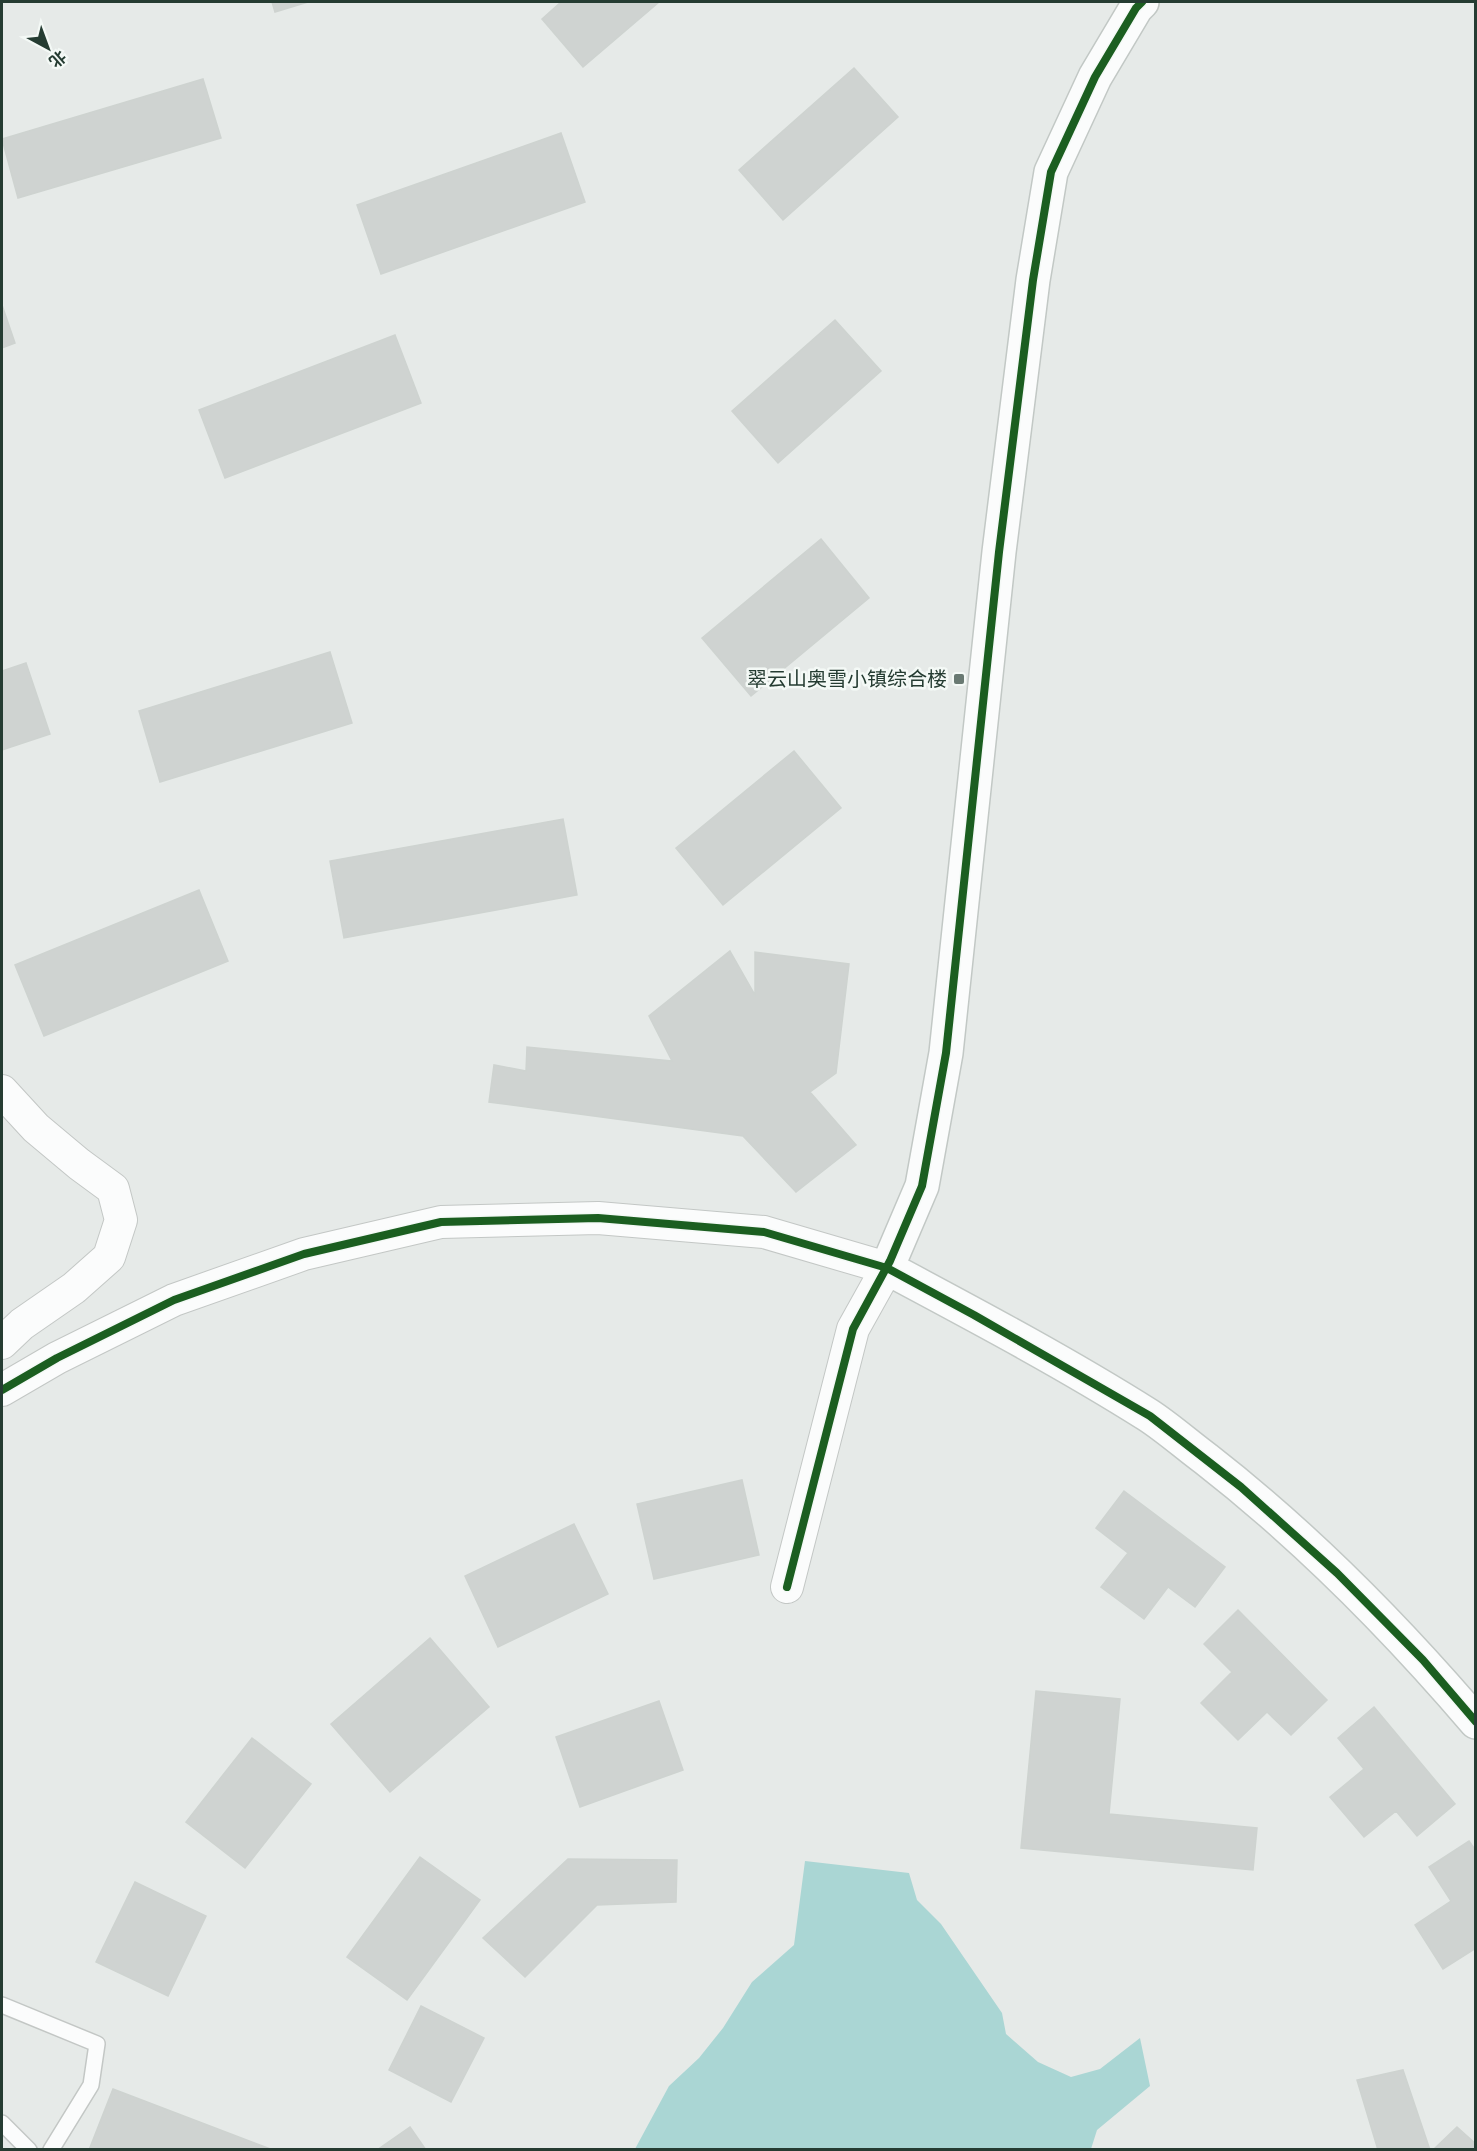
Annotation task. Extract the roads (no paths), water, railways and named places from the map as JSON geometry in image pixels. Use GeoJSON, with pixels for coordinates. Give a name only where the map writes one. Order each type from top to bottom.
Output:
{"type":"FeatureCollection","features":[{"type":"Feature","properties":{"kind":"street"},"geometry":{"type":"LineString","coordinates":[[787,1587],[853,1329],[887,1268],[922,1186],[946,1053],[1000,540],[1032,280],[1051,172],[1095,76],[1136,8],[1143,2]]}},
{"type":"Feature","properties":{"kind":"street"},"geometry":{"type":"LineString","coordinates":[[2,1090],[36,1128],[112,1189],[121,1220],[109,1257],[74,1288],[22,1324],[2,1343]]}},
{"type":"Feature","properties":{"kind":"street"},"geometry":{"type":"LineString","coordinates":[[2,1390],[57,1358],[174,1300],[304,1254],[441,1222],[598,1218],[764,1232],[887,1268],[984,1320],[1150,1416],[1223,1473],[1337,1572],[1423,1660],[1476,1722]]}},
{"type":"Feature","properties":{"kind":"lane"},"geometry":{"type":"LineString","coordinates":[[2,2005],[96,2044],[91,2085],[51,2150]]}},
{"type":"Feature","properties":{"kind":"lane"},"geometry":{"type":"LineString","coordinates":[[2,2123],[30,2150]]}},
{"type":"Feature","properties":{"kind":"water"},"geometry":{"type":"Polygon","coordinates":[[[805,1861],[909,1873],[917,1900],[941,1924],[1002,2013],[1006,2034],[1038,2062],[1071,2077],[1100,2069],[1140,2038],[1150,2086],[1097,2130],[1091,2149],[635,2149],[669,2086],[699,2058],[723,2028],[752,1982],[794,1945],[805,1861]]]}},
{"type":"Feature","properties":{"kind":"place","name":"翠云山奥雪小镇综合楼"},"geometry":{"type":"Point","coordinates":[959,679]}}]}
